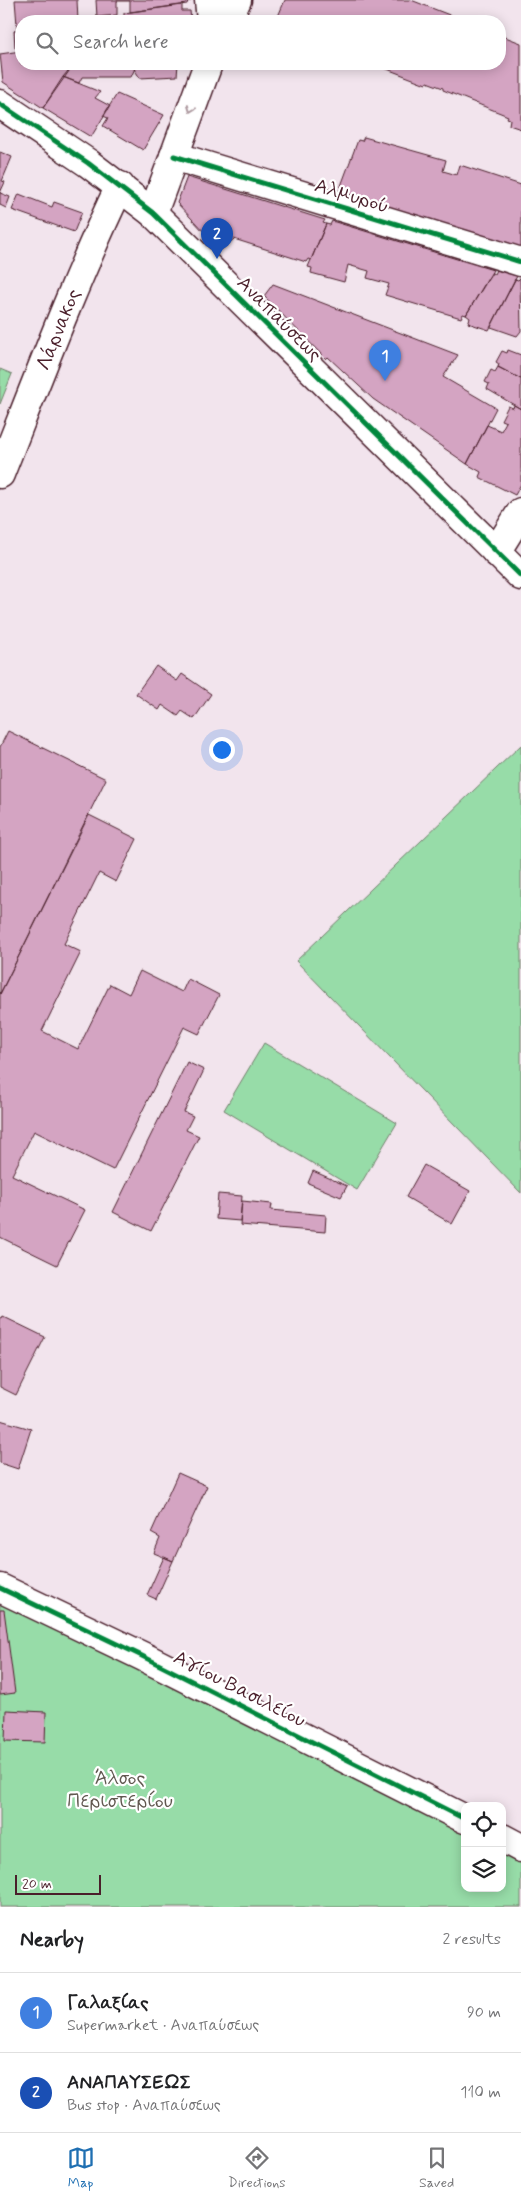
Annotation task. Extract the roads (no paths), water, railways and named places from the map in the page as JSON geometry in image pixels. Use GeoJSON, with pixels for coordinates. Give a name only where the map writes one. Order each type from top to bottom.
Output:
{"type":"FeatureCollection","features":[{"type":"Feature","properties":{"kind":"street"},"geometry":{"type":"LineString","coordinates":[[209,0],[210,15]]}},
{"type":"Feature","properties":{"kind":"street"},"geometry":{"type":"LineString","coordinates":[[230,15],[237,0]]}},
{"type":"Feature","properties":{"kind":"street"},"geometry":{"type":"LineString","coordinates":[[152,213],[206,70]]}},
{"type":"Feature","properties":{"kind":"street","name":"Αναπαύσεως"},"geometry":{"type":"LineString","coordinates":[[0,104],[120,186],[152,213],[521,576]]}},
{"type":"Feature","properties":{"kind":"street","name":"Αλμυρού"},"geometry":{"type":"LineString","coordinates":[[174,156],[521,262]]}},
{"type":"Feature","properties":{"kind":"street","name":"Λάρνακος"},"geometry":{"type":"LineString","coordinates":[[0,474],[98,230],[120,186]]}},
{"type":"Feature","properties":{"kind":"street"},"geometry":{"type":"LineString","coordinates":[[496,552],[519,520]]}},
{"type":"Feature","properties":{"kind":"street","name":"Αγίου Βασιλείου"},"geometry":{"type":"LineString","coordinates":[[0,1588],[142,1656],[461,1816]]}},
{"type":"Feature","properties":{"kind":"street"},"geometry":{"type":"LineString","coordinates":[[506,1840],[521,1848]]}},
{"type":"Feature","properties":{"kind":"place","name":"ΑΝΑΠΑΥΣΕΩΣ"},"geometry":{"type":"Point","coordinates":[217,259]}},
{"type":"Feature","properties":{"kind":"place","name":"Γαλαξίας"},"geometry":{"type":"Point","coordinates":[385,381]}},
{"type":"Feature","properties":{"kind":"park label","name":"Άλσος Περιστερίου"},"geometry":{"type":"Point","coordinates":[120,1788]}}]}
